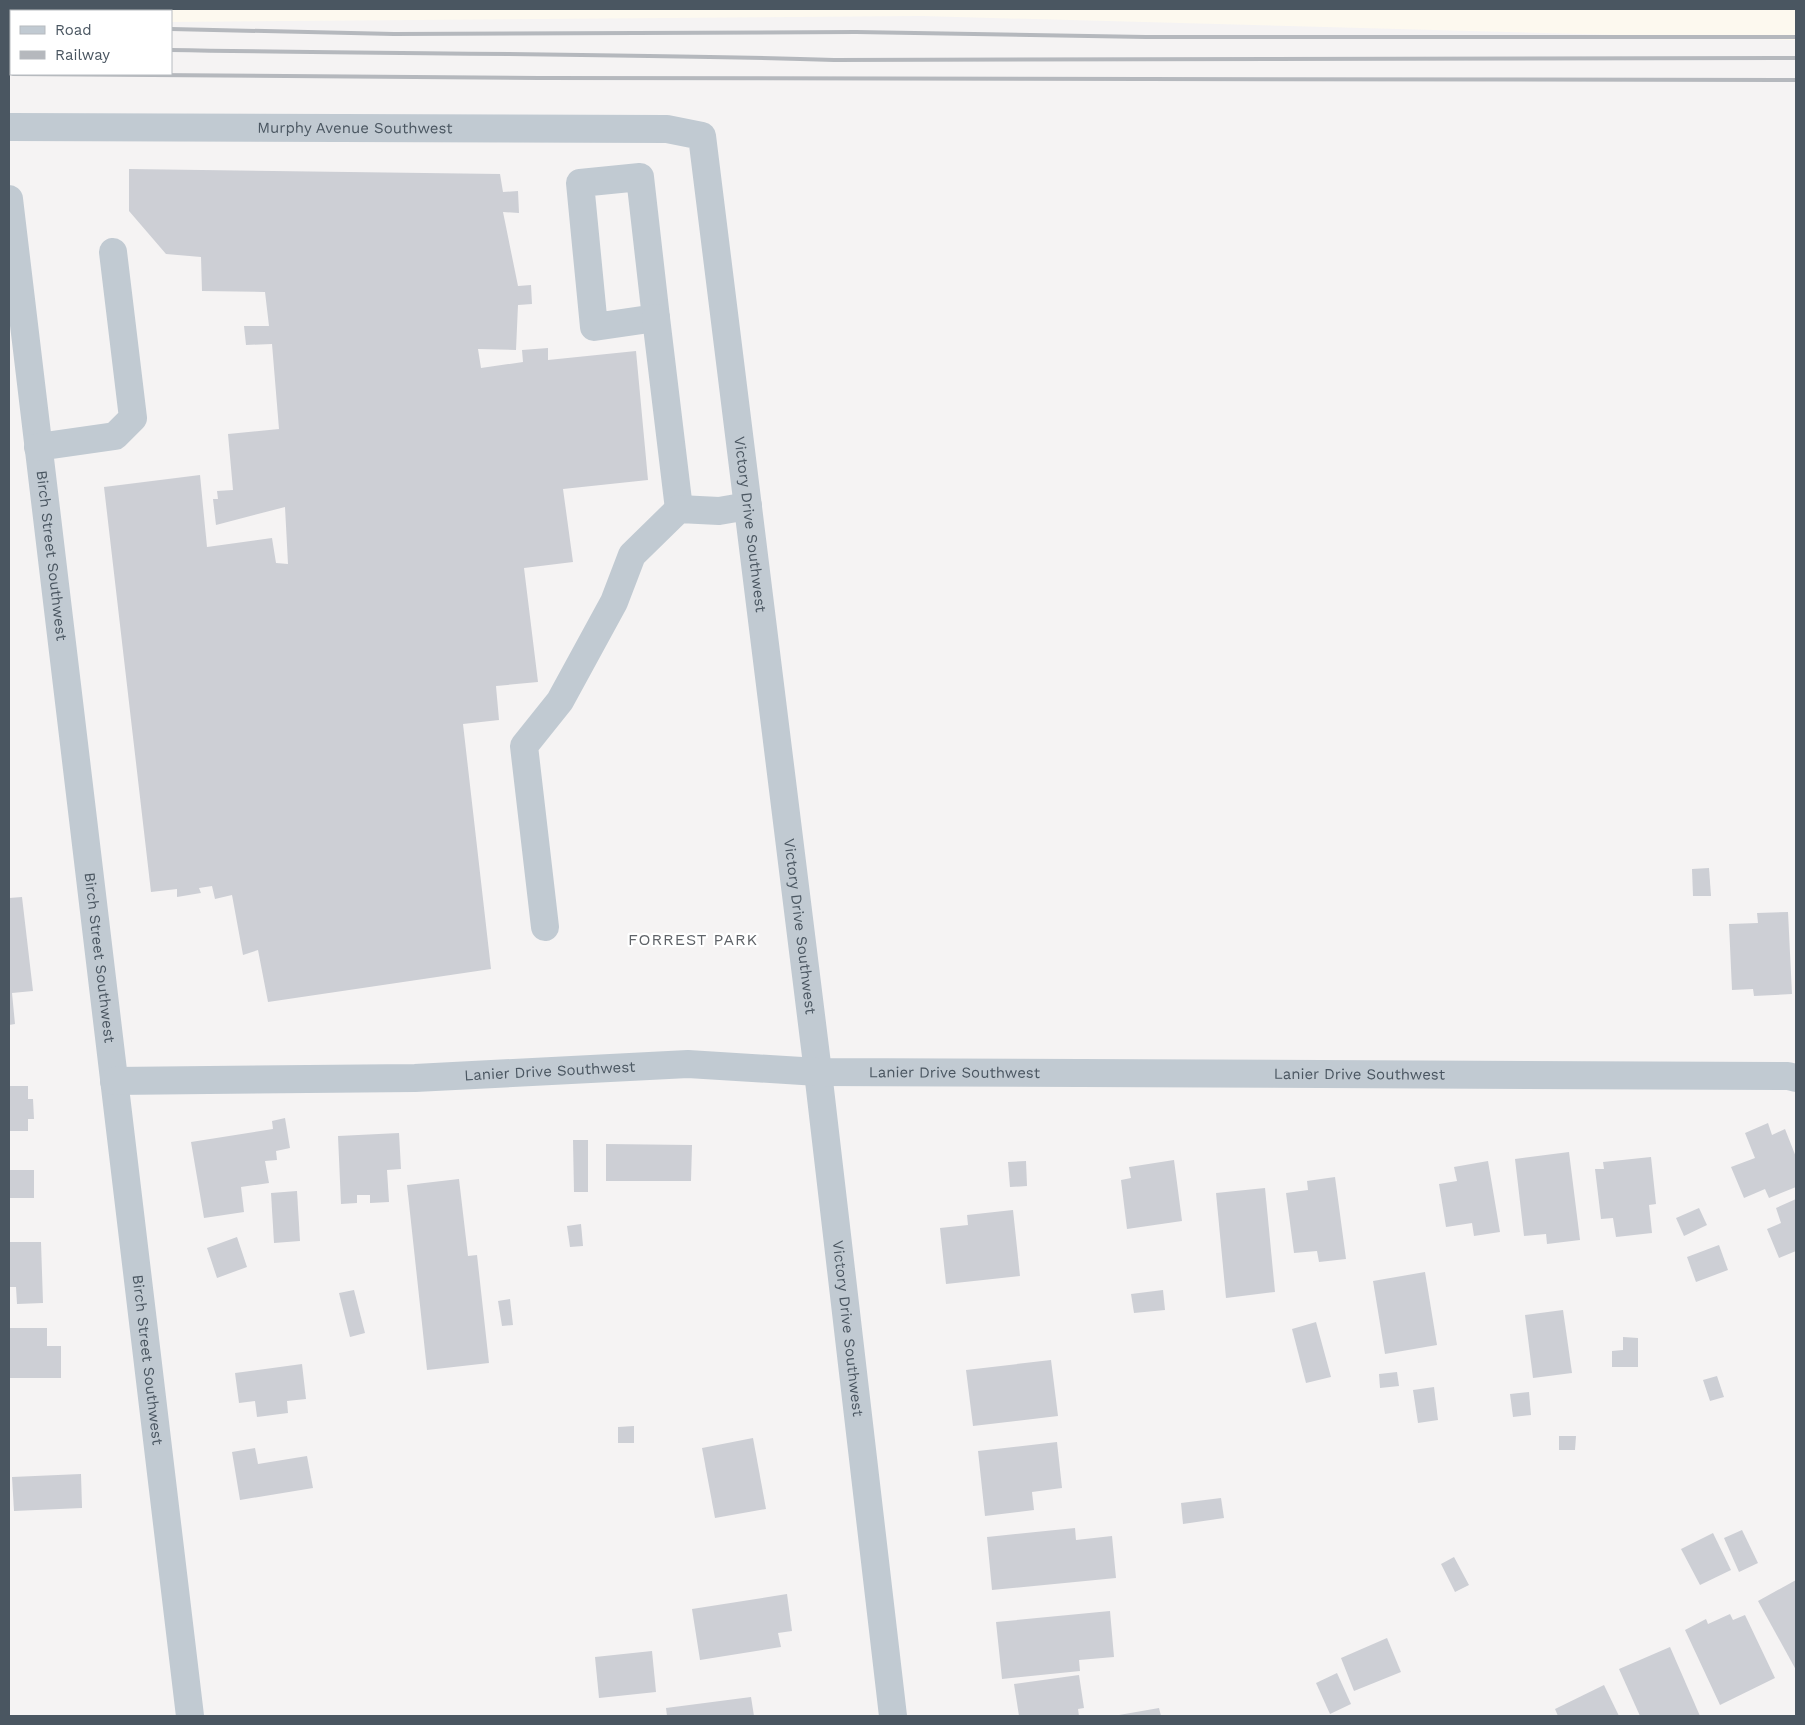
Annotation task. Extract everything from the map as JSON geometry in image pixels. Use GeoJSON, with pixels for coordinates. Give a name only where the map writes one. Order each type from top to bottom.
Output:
{"type":"FeatureCollection","features":[{"type":"Feature","properties":{"kind":"street","name":"Murphy Avenue Southwest"},"geometry":{"type":"LineString","coordinates":[[9,128],[667,129],[702,136]]}},
{"type":"Feature","properties":{"kind":"street","name":"Victory Drive Southwest"},"geometry":{"type":"LineString","coordinates":[[702,136],[818,1072],[893,1716]]}},
{"type":"Feature","properties":{"kind":"street"},"geometry":{"type":"LineString","coordinates":[[656,318],[594,327],[580,183],[640,178],[678,509]]}},
{"type":"Feature","properties":{"kind":"street","name":"Birch Street Southwest"},"geometry":{"type":"LineString","coordinates":[[9,199],[190,1716]]}},
{"type":"Feature","properties":{"kind":"street"},"geometry":{"type":"LineString","coordinates":[[38,447],[115,436],[133,418],[113,252]]}},
{"type":"Feature","properties":{"kind":"street"},"geometry":{"type":"LineString","coordinates":[[545,927],[524,746],[560,701],[614,602],[632,555],[678,509],[719,511],[748,506]]}},
{"type":"Feature","properties":{"kind":"street","name":"Lanier Drive Southwest"},"geometry":{"type":"LineString","coordinates":[[114,1082],[415,1078],[688,1064],[818,1072],[1788,1076],[1796,1078]]}},
{"type":"Feature","properties":{"kind":"shaded area"},"geometry":{"type":"Polygon","coordinates":[[[9,9],[1796,9],[1796,40],[922,16],[172,22],[172,10],[10,10],[9,25],[9,9]]]}},
{"type":"Feature","properties":{"kind":"building"},"geometry":{"type":"Polygon","coordinates":[[[129,169],[500,174],[503,192],[518,191],[519,213],[503,212],[518,286],[531,285],[532,304],[518,305],[516,350],[478,349],[481,368],[523,362],[522,350],[548,348],[548,360],[636,351],[648,480],[563,489],[573,562],[524,568],[538,682],[496,686],[499,720],[463,724],[491,969],[268,1002],[258,950],[243,955],[232,895],[215,899],[212,886],[199,888],[201,893],[177,897],[177,889],[151,892],[104,487],[200,475],[207,547],[272,538],[276,563],[288,564],[285,507],[216,525],[213,499],[218,499],[217,491],[233,490],[228,434],[279,429],[272,344],[246,345],[244,326],[269,326],[265,292],[202,291],[201,257],[166,254],[129,211],[129,169]]]}},
{"type":"Feature","properties":{"kind":"building"},"geometry":{"type":"Polygon","coordinates":[[[1709,868],[1711,896],[1693,896],[1692,869],[1709,868]]]}},
{"type":"Feature","properties":{"kind":"building"},"geometry":{"type":"Polygon","coordinates":[[[22,897],[33,991],[12,993],[15,1024],[9,1025],[9,898],[22,897]]]}},
{"type":"Feature","properties":{"kind":"building"},"geometry":{"type":"Polygon","coordinates":[[[1788,912],[1792,994],[1754,996],[1753,989],[1732,990],[1729,924],[1758,923],[1757,913],[1788,912]]]}},
{"type":"Feature","properties":{"kind":"building"},"geometry":{"type":"Polygon","coordinates":[[[9,1086],[28,1086],[28,1099],[33,1099],[34,1119],[28,1119],[28,1131],[9,1131],[9,1086]]]}},
{"type":"Feature","properties":{"kind":"building"},"geometry":{"type":"Polygon","coordinates":[[[285,1118],[290,1148],[276,1151],[277,1160],[265,1161],[269,1183],[241,1187],[244,1212],[204,1218],[191,1142],[273,1129],[272,1121],[285,1118]]]}},
{"type":"Feature","properties":{"kind":"building"},"geometry":{"type":"Polygon","coordinates":[[[1768,1123],[1772,1135],[1785,1129],[1796,1157],[1796,1187],[1769,1198],[1765,1189],[1744,1198],[1731,1167],[1755,1158],[1745,1133],[1768,1123]]]}},
{"type":"Feature","properties":{"kind":"building"},"geometry":{"type":"Polygon","coordinates":[[[399,1133],[401,1169],[387,1170],[389,1202],[370,1203],[370,1195],[357,1195],[357,1203],[341,1204],[338,1136],[399,1133]]]}},
{"type":"Feature","properties":{"kind":"building"},"geometry":{"type":"Polygon","coordinates":[[[573,1140],[588,1140],[588,1192],[574,1192],[573,1140]]]}},
{"type":"Feature","properties":{"kind":"building"},"geometry":{"type":"Polygon","coordinates":[[[606,1144],[692,1145],[691,1181],[606,1181],[606,1144]]]}},
{"type":"Feature","properties":{"kind":"building"},"geometry":{"type":"Polygon","coordinates":[[[1569,1152],[1580,1240],[1547,1244],[1546,1234],[1524,1236],[1515,1159],[1569,1152]]]}},
{"type":"Feature","properties":{"kind":"building"},"geometry":{"type":"Polygon","coordinates":[[[1651,1157],[1656,1204],[1649,1205],[1652,1233],[1616,1237],[1613,1218],[1601,1219],[1595,1169],[1604,1169],[1603,1162],[1651,1157]]]}},
{"type":"Feature","properties":{"kind":"building"},"geometry":{"type":"Polygon","coordinates":[[[1174,1160],[1182,1221],[1127,1229],[1121,1180],[1131,1178],[1129,1167],[1174,1160]]]}},
{"type":"Feature","properties":{"kind":"building"},"geometry":{"type":"Polygon","coordinates":[[[1026,1161],[1027,1186],[1010,1187],[1008,1162],[1026,1161]]]}},
{"type":"Feature","properties":{"kind":"building"},"geometry":{"type":"Polygon","coordinates":[[[1488,1161],[1500,1232],[1474,1236],[1472,1223],[1446,1227],[1439,1184],[1457,1181],[1454,1167],[1488,1161]]]}},
{"type":"Feature","properties":{"kind":"building"},"geometry":{"type":"Polygon","coordinates":[[[9,1170],[34,1170],[34,1198],[9,1198],[9,1170]]]}},
{"type":"Feature","properties":{"kind":"building"},"geometry":{"type":"Polygon","coordinates":[[[1335,1177],[1346,1259],[1319,1262],[1317,1251],[1294,1253],[1286,1193],[1308,1190],[1307,1181],[1335,1177]]]}},
{"type":"Feature","properties":{"kind":"building"},"geometry":{"type":"Polygon","coordinates":[[[459,1179],[468,1256],[477,1255],[489,1363],[427,1370],[407,1185],[459,1179]]]}},
{"type":"Feature","properties":{"kind":"building"},"geometry":{"type":"Polygon","coordinates":[[[1265,1188],[1275,1292],[1226,1298],[1216,1193],[1265,1188]]]}},
{"type":"Feature","properties":{"kind":"building"},"geometry":{"type":"Polygon","coordinates":[[[297,1191],[300,1241],[274,1243],[271,1193],[297,1191]]]}},
{"type":"Feature","properties":{"kind":"building"},"geometry":{"type":"Polygon","coordinates":[[[1796,1199],[1796,1251],[1779,1258],[1767,1229],[1781,1223],[1776,1208],[1796,1199]]]}},
{"type":"Feature","properties":{"kind":"building"},"geometry":{"type":"Polygon","coordinates":[[[1699,1208],[1707,1225],[1684,1236],[1676,1218],[1699,1208]]]}},
{"type":"Feature","properties":{"kind":"building"},"geometry":{"type":"Polygon","coordinates":[[[1013,1210],[1020,1276],[946,1284],[940,1228],[968,1225],[967,1215],[1013,1210]]]}},
{"type":"Feature","properties":{"kind":"building"},"geometry":{"type":"Polygon","coordinates":[[[581,1224],[583,1246],[570,1247],[567,1226],[581,1224]]]}},
{"type":"Feature","properties":{"kind":"building"},"geometry":{"type":"Polygon","coordinates":[[[237,1237],[247,1267],[217,1278],[207,1248],[237,1237]]]}},
{"type":"Feature","properties":{"kind":"building"},"geometry":{"type":"Polygon","coordinates":[[[9,1242],[41,1242],[43,1303],[17,1304],[16,1287],[9,1287],[9,1242]]]}},
{"type":"Feature","properties":{"kind":"building"},"geometry":{"type":"Polygon","coordinates":[[[1719,1245],[1728,1270],[1696,1282],[1687,1257],[1719,1245]]]}},
{"type":"Feature","properties":{"kind":"building"},"geometry":{"type":"Polygon","coordinates":[[[1425,1272],[1437,1345],[1385,1354],[1373,1281],[1425,1272]]]}},
{"type":"Feature","properties":{"kind":"building"},"geometry":{"type":"Polygon","coordinates":[[[354,1290],[365,1333],[350,1337],[339,1293],[354,1290]]]}},
{"type":"Feature","properties":{"kind":"building"},"geometry":{"type":"Polygon","coordinates":[[[1163,1290],[1165,1310],[1134,1313],[1131,1294],[1163,1290]]]}},
{"type":"Feature","properties":{"kind":"building"},"geometry":{"type":"Polygon","coordinates":[[[510,1299],[513,1325],[502,1326],[498,1301],[510,1299]]]}},
{"type":"Feature","properties":{"kind":"building"},"geometry":{"type":"Polygon","coordinates":[[[1563,1310],[1572,1373],[1533,1378],[1525,1315],[1563,1310]]]}},
{"type":"Feature","properties":{"kind":"building"},"geometry":{"type":"Polygon","coordinates":[[[1316,1322],[1331,1377],[1306,1383],[1292,1329],[1316,1322]]]}},
{"type":"Feature","properties":{"kind":"building"},"geometry":{"type":"Polygon","coordinates":[[[9,1328],[47,1328],[47,1346],[61,1346],[61,1378],[9,1378],[9,1328]]]}},
{"type":"Feature","properties":{"kind":"building"},"geometry":{"type":"Polygon","coordinates":[[[1623,1337],[1638,1338],[1638,1367],[1612,1367],[1612,1351],[1623,1350],[1623,1337]]]}},
{"type":"Feature","properties":{"kind":"building"},"geometry":{"type":"Polygon","coordinates":[[[1051,1360],[1058,1416],[973,1426],[966,1370],[1051,1360]]]}},
{"type":"Feature","properties":{"kind":"building"},"geometry":{"type":"Polygon","coordinates":[[[302,1364],[306,1399],[287,1401],[288,1413],[257,1417],[255,1401],[239,1403],[235,1373],[302,1364]]]}},
{"type":"Feature","properties":{"kind":"building"},"geometry":{"type":"Polygon","coordinates":[[[1397,1372],[1399,1386],[1380,1388],[1379,1374],[1397,1372]]]}},
{"type":"Feature","properties":{"kind":"building"},"geometry":{"type":"Polygon","coordinates":[[[1717,1376],[1724,1397],[1710,1401],[1703,1380],[1717,1376]]]}},
{"type":"Feature","properties":{"kind":"building"},"geometry":{"type":"Polygon","coordinates":[[[1434,1387],[1438,1420],[1418,1423],[1413,1390],[1434,1387]]]}},
{"type":"Feature","properties":{"kind":"building"},"geometry":{"type":"Polygon","coordinates":[[[1529,1392],[1531,1415],[1513,1417],[1510,1394],[1529,1392]]]}},
{"type":"Feature","properties":{"kind":"building"},"geometry":{"type":"Polygon","coordinates":[[[634,1426],[634,1443],[618,1443],[618,1427],[634,1426]]]}},
{"type":"Feature","properties":{"kind":"building"},"geometry":{"type":"Polygon","coordinates":[[[1559,1436],[1576,1436],[1575,1450],[1559,1450],[1559,1436]]]}},
{"type":"Feature","properties":{"kind":"building"},"geometry":{"type":"Polygon","coordinates":[[[753,1438],[766,1509],[715,1518],[702,1448],[753,1438]]]}},
{"type":"Feature","properties":{"kind":"building"},"geometry":{"type":"Polygon","coordinates":[[[1057,1442],[1062,1488],[1032,1492],[1034,1510],[985,1516],[978,1451],[1057,1442]]]}},
{"type":"Feature","properties":{"kind":"building"},"geometry":{"type":"Polygon","coordinates":[[[255,1448],[258,1464],[307,1456],[313,1488],[240,1500],[232,1452],[255,1448]]]}},
{"type":"Feature","properties":{"kind":"building"},"geometry":{"type":"Polygon","coordinates":[[[81,1474],[82,1508],[14,1511],[12,1477],[81,1474]]]}},
{"type":"Feature","properties":{"kind":"building"},"geometry":{"type":"Polygon","coordinates":[[[1221,1498],[1224,1518],[1183,1524],[1181,1503],[1221,1498]]]}},
{"type":"Feature","properties":{"kind":"building"},"geometry":{"type":"Polygon","coordinates":[[[1075,1528],[1076,1540],[1112,1536],[1116,1578],[992,1590],[987,1537],[1075,1528]]]}},
{"type":"Feature","properties":{"kind":"building"},"geometry":{"type":"Polygon","coordinates":[[[1742,1530],[1758,1563],[1739,1572],[1724,1538],[1742,1530]]]}},
{"type":"Feature","properties":{"kind":"building"},"geometry":{"type":"Polygon","coordinates":[[[1713,1533],[1731,1570],[1700,1585],[1681,1549],[1713,1533]]]}},
{"type":"Feature","properties":{"kind":"building"},"geometry":{"type":"Polygon","coordinates":[[[1454,1557],[1469,1585],[1455,1592],[1441,1564],[1454,1557]]]}},
{"type":"Feature","properties":{"kind":"building"},"geometry":{"type":"Polygon","coordinates":[[[1796,1580],[1796,1670],[1758,1601],[1796,1580]]]}},
{"type":"Feature","properties":{"kind":"building"},"geometry":{"type":"Polygon","coordinates":[[[787,1594],[792,1631],[778,1633],[781,1647],[700,1660],[692,1609],[787,1594]]]}},
{"type":"Feature","properties":{"kind":"building"},"geometry":{"type":"Polygon","coordinates":[[[1110,1611],[1114,1657],[1079,1660],[1080,1671],[1002,1679],[996,1622],[1110,1611]]]}},
{"type":"Feature","properties":{"kind":"building"},"geometry":{"type":"Polygon","coordinates":[[[1730,1614],[1733,1620],[1745,1615],[1775,1678],[1720,1705],[1685,1630],[1706,1619],[1708,1624],[1730,1614]]]}},
{"type":"Feature","properties":{"kind":"building"},"geometry":{"type":"Polygon","coordinates":[[[1387,1638],[1401,1672],[1354,1691],[1341,1658],[1387,1638]]]}},
{"type":"Feature","properties":{"kind":"building"},"geometry":{"type":"Polygon","coordinates":[[[1670,1647],[1700,1716],[1640,1716],[1619,1669],[1670,1647]]]}},
{"type":"Feature","properties":{"kind":"building"},"geometry":{"type":"Polygon","coordinates":[[[652,1651],[656,1692],[599,1698],[595,1657],[652,1651]]]}},
{"type":"Feature","properties":{"kind":"building"},"geometry":{"type":"Polygon","coordinates":[[[1337,1673],[1351,1704],[1330,1714],[1316,1683],[1337,1673]]]}},
{"type":"Feature","properties":{"kind":"building"},"geometry":{"type":"Polygon","coordinates":[[[1079,1675],[1084,1708],[1078,1709],[1079,1716],[1019,1716],[1014,1684],[1079,1675]]]}},
{"type":"Feature","properties":{"kind":"building"},"geometry":{"type":"Polygon","coordinates":[[[1604,1685],[1619,1716],[1558,1716],[1555,1709],[1604,1685]]]}},
{"type":"Feature","properties":{"kind":"building"},"geometry":{"type":"Polygon","coordinates":[[[751,1697],[754,1716],[667,1716],[666,1708],[751,1697]]]}},
{"type":"Feature","properties":{"kind":"building"},"geometry":{"type":"Polygon","coordinates":[[[1159,1708],[1161,1716],[1119,1716],[1119,1715],[1159,1708]]]}},
{"type":"Feature","properties":{"kind":"railway"},"geometry":{"type":"LineString","coordinates":[[172,29],[394,34],[856,32],[1146,37],[1796,37]]}},
{"type":"Feature","properties":{"kind":"railway"},"geometry":{"type":"LineString","coordinates":[[172,50],[834,60],[1796,58]]}},
{"type":"Feature","properties":{"kind":"railway"},"geometry":{"type":"LineString","coordinates":[[144,75],[539,78],[1796,80]]}},
{"type":"Feature","properties":{"kind":"district","name":"FORREST PARK"},"geometry":{"type":"Point","coordinates":[693,939]}}]}
